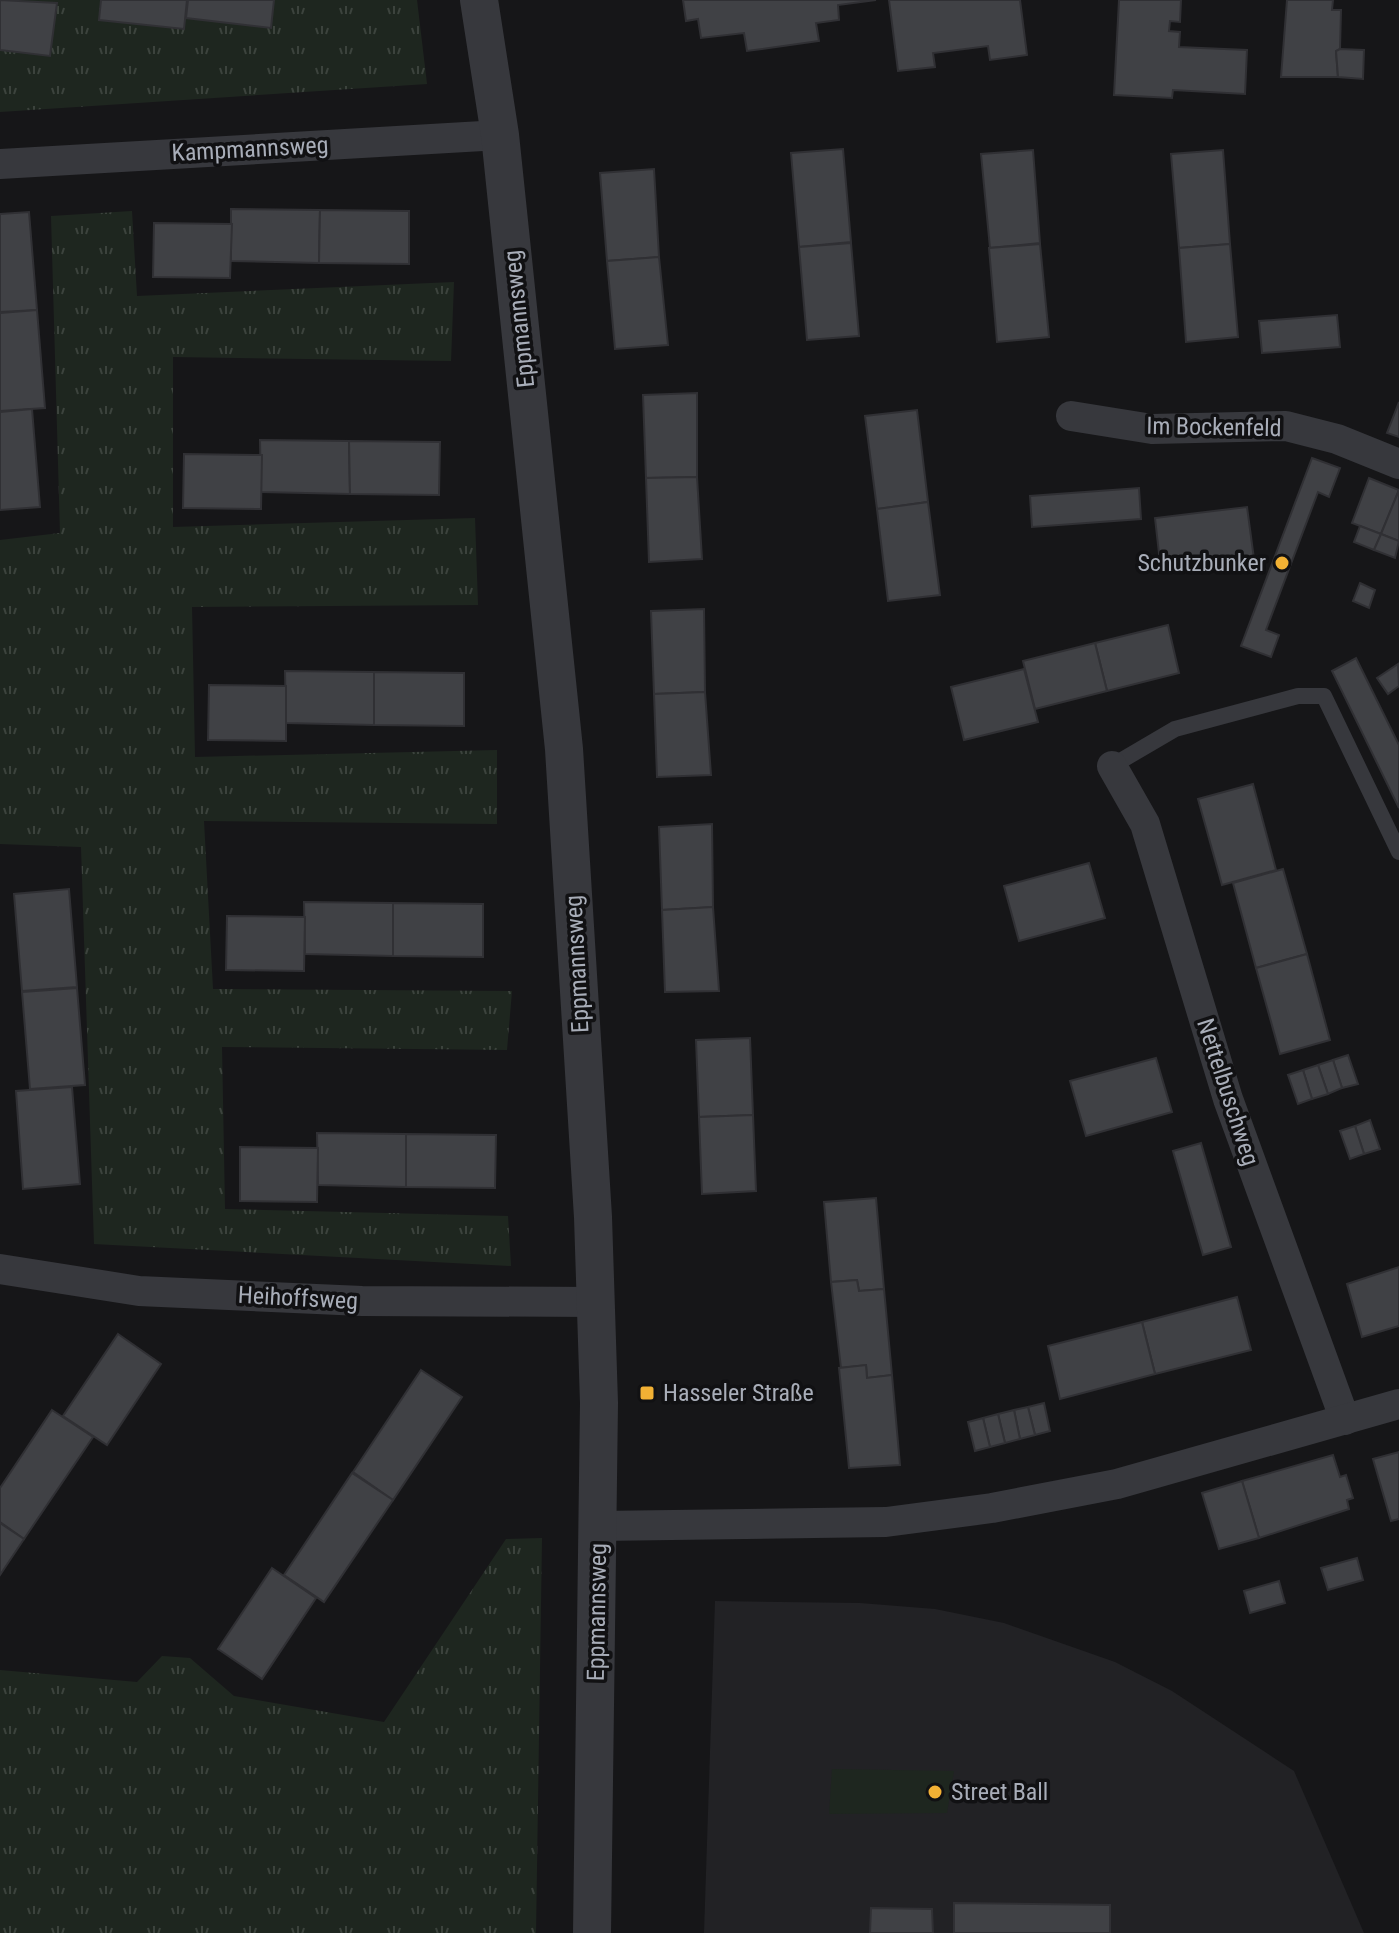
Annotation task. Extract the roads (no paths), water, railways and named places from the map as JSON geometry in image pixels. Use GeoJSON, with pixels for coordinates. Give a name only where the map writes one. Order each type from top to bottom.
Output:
{"type":"FeatureCollection","features":[{"type":"Feature","properties":{"kind":"street","name":"Eppmannsweg"},"geometry":{"type":"LineString","coordinates":[[479,0],[500,135],[564,749],[597,1302],[599,1526],[592,1933]]}},
{"type":"Feature","properties":{"kind":"street","name":"Kampmannsweg"},"geometry":{"type":"LineString","coordinates":[[0,164],[500,135]]}},
{"type":"Feature","properties":{"kind":"street","name":"Im Bockenfeld"},"geometry":{"type":"LineString","coordinates":[[1071,416],[1152,429],[1286,426],[1337,439],[1399,464]]}},
{"type":"Feature","properties":{"kind":"street","name":"Nettelbuschweg"},"geometry":{"type":"LineString","coordinates":[[1112,766],[1145,824],[1228,1099],[1345,1420]]}},
{"type":"Feature","properties":{"kind":"street","name":"Heihoffsweg"},"geometry":{"type":"LineString","coordinates":[[0,1269],[139,1291],[362,1301],[597,1302]]}},
{"type":"Feature","properties":{"kind":"street"},"geometry":{"type":"LineString","coordinates":[[599,1526],[886,1522],[992,1508],[1117,1484],[1399,1404]]}},
{"type":"Feature","properties":{"kind":"lane"},"geometry":{"type":"LineString","coordinates":[[1112,766],[1175,729],[1298,696],[1324,696],[1399,852]]}},
{"type":"Feature","properties":{"kind":"place","name":"Schutzbunker"},"geometry":{"type":"Point","coordinates":[1282,563]}},
{"type":"Feature","properties":{"kind":"place","name":"Hasseler Straße"},"geometry":{"type":"Point","coordinates":[647,1393]}},
{"type":"Feature","properties":{"kind":"place","name":"Street Ball"},"geometry":{"type":"Point","coordinates":[935,1792]}}]}
